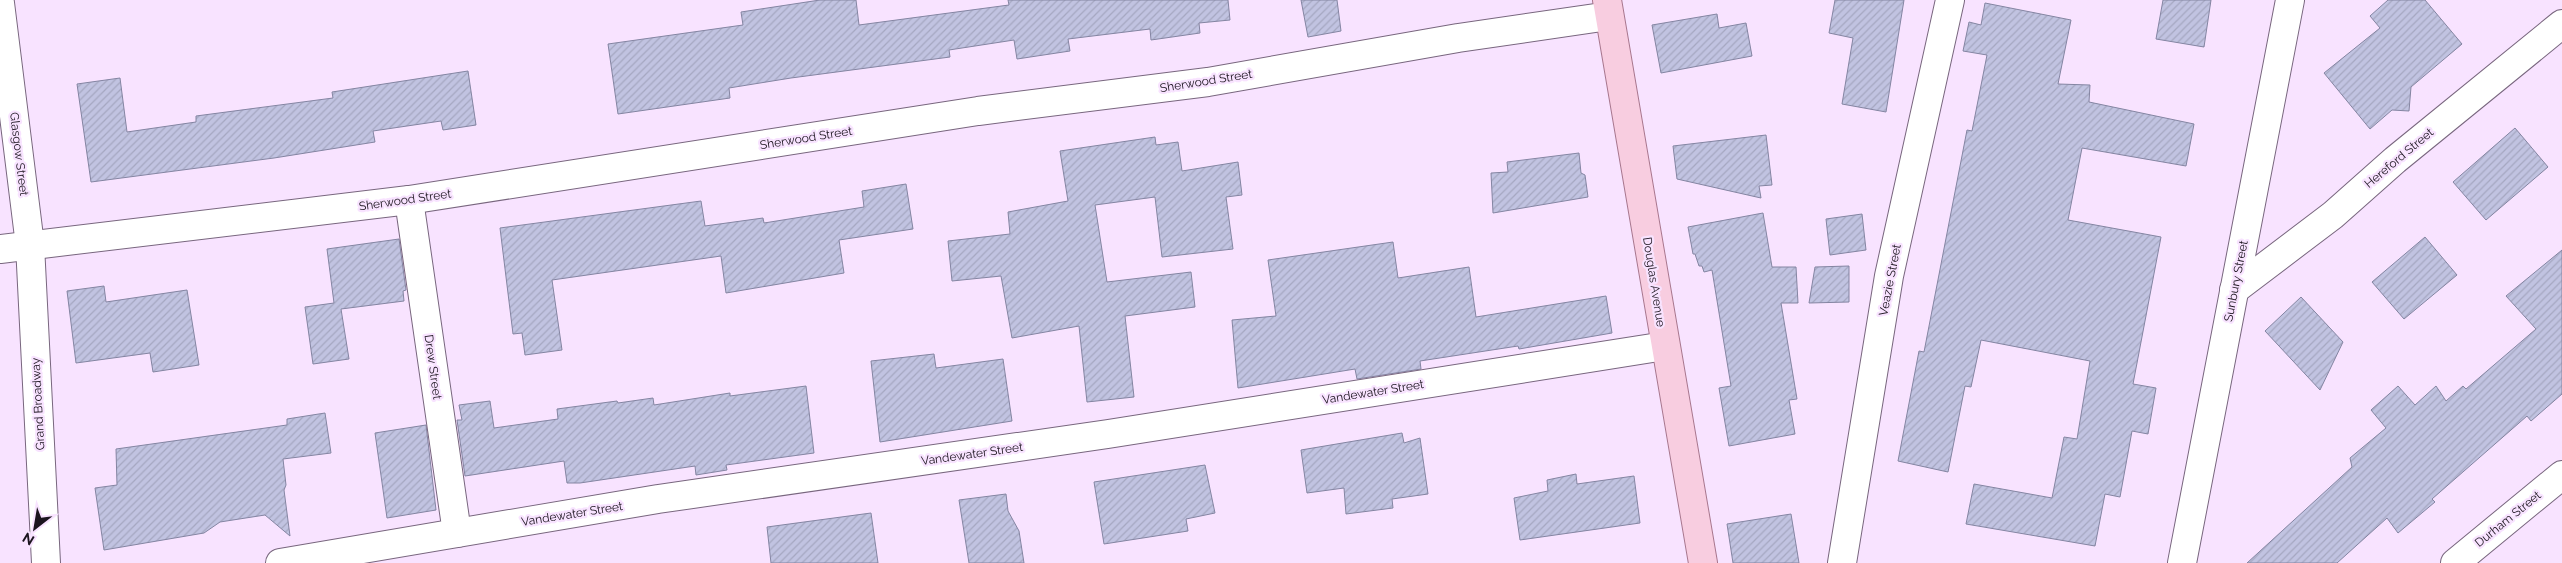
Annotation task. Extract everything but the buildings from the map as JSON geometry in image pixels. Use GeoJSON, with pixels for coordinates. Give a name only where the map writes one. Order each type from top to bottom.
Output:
{"type":"FeatureCollection","features":[{"type":"Feature","properties":{"kind":"main road","name":"Douglas Avenue"},"geometry":{"type":"LineString","coordinates":[[1608,8],[1703,563]]}},
{"type":"Feature","properties":{"kind":"street","name":"Veazie Street"},"geometry":{"type":"LineString","coordinates":[[1842,563],[1889,276],[1950,0]]}},
{"type":"Feature","properties":{"kind":"street","name":"Sunbury Street"},"geometry":{"type":"LineString","coordinates":[[2182,563],[2290,0]]}},
{"type":"Feature","properties":{"kind":"street","name":"Glasgow Street"},"geometry":{"type":"LineString","coordinates":[[0,3],[30,244]]}},
{"type":"Feature","properties":{"kind":"street","name":"Sherwood Street"},"geometry":{"type":"LineString","coordinates":[[0,249],[409,200],[978,111],[1208,82],[1458,38],[1608,8]]}},
{"type":"Feature","properties":{"kind":"street","name":"Hereford Street"},"geometry":{"type":"LineString","coordinates":[[2234,290],[2333,215],[2395,160],[2562,24]]}},
{"type":"Feature","properties":{"kind":"street","name":"Drew Street"},"geometry":{"type":"LineString","coordinates":[[409,200],[457,533]]}},
{"type":"Feature","properties":{"kind":"street","name":"Grand Broadway"},"geometry":{"type":"LineString","coordinates":[[30,244],[46,563]]}},
{"type":"Feature","properties":{"kind":"street","name":"Vandewater Street"},"geometry":{"type":"LineString","coordinates":[[280,563],[658,499],[1108,434],[1665,346]]}},
{"type":"Feature","properties":{"kind":"street","name":"Durham Street"},"geometry":{"type":"LineString","coordinates":[[2455,563],[2562,475]]}}]}
